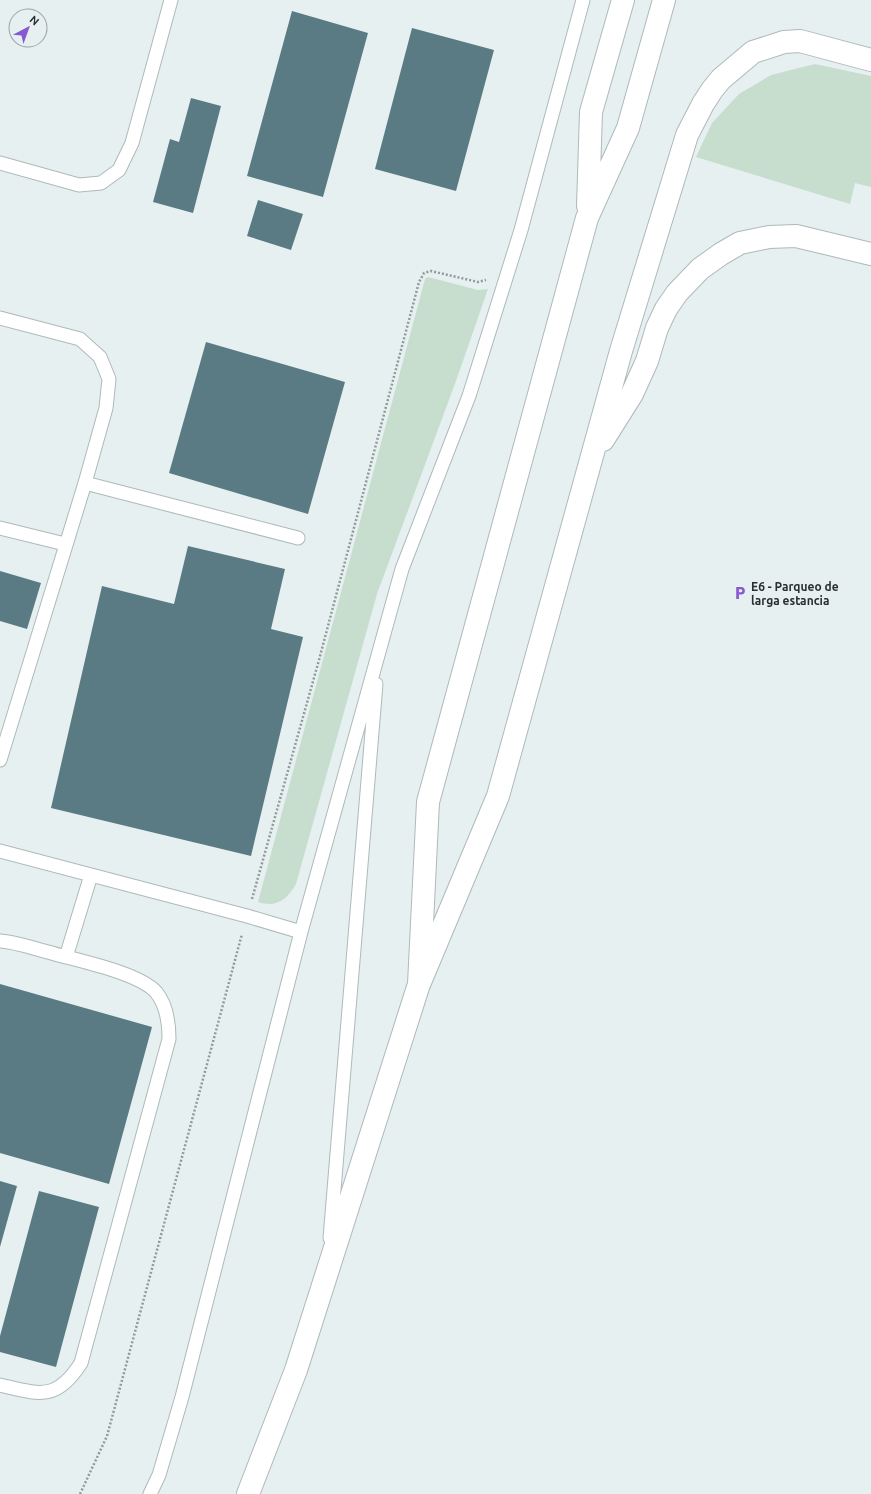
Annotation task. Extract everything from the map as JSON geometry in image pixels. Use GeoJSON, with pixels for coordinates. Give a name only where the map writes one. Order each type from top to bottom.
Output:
{"type":"FeatureCollection","features":[{"type":"Feature","properties":{"kind":"main road"},"geometry":{"type":"LineString","coordinates":[[587,218],[591,112],[623,0]]}},
{"type":"Feature","properties":{"kind":"main road"},"geometry":{"type":"LineString","coordinates":[[419,984],[428,802],[587,218],[628,128],[664,0]]}},
{"type":"Feature","properties":{"kind":"main road"},"geometry":{"type":"LineString","coordinates":[[248,1494],[296,1370],[419,984],[498,796],[621,351],[687,134],[712,90],[721,79],[753,52],[784,42],[800,41],[871,60]]}},
{"type":"Feature","properties":{"kind":"main road"},"geometry":{"type":"LineString","coordinates":[[591,459],[632,394],[647,361],[657,328],[666,309],[678,293],[700,269],[740,243],[769,237],[796,236],[871,254]]}},
{"type":"Feature","properties":{"kind":"lane"},"geometry":{"type":"LineString","coordinates":[[0,164],[79,184],[101,183],[119,170],[132,143],[171,0]]}},
{"type":"Feature","properties":{"kind":"lane"},"geometry":{"type":"LineString","coordinates":[[150,1494],[159,1475],[182,1397],[301,932],[402,569],[474,381],[521,230],[583,0]]}},
{"type":"Feature","properties":{"kind":"lane"},"geometry":{"type":"LineString","coordinates":[[0,318],[80,339],[100,357],[109,379],[106,408],[0,760]]}},
{"type":"Feature","properties":{"kind":"lane"},"geometry":{"type":"LineString","coordinates":[[84,483],[298,538]]}},
{"type":"Feature","properties":{"kind":"lane"},"geometry":{"type":"LineString","coordinates":[[0,528],[65,544]]}},
{"type":"Feature","properties":{"kind":"lane"},"geometry":{"type":"LineString","coordinates":[[328,1271],[378,652]]}},
{"type":"Feature","properties":{"kind":"lane"},"geometry":{"type":"LineString","coordinates":[[0,851],[248,916],[301,932]]}},
{"type":"Feature","properties":{"kind":"lane"},"geometry":{"type":"LineString","coordinates":[[66,957],[91,875]]}},
{"type":"Feature","properties":{"kind":"lane"},"geometry":{"type":"LineString","coordinates":[[0,941],[66,957],[135,978],[156,992],[163,1005],[169,1028],[169,1038],[81,1364],[68,1380],[58,1388],[46,1392],[35,1393],[0,1384]]}},
{"type":"Feature","properties":{"kind":"path"},"geometry":{"type":"LineString","coordinates":[[80,1494],[106,1436],[321,653],[419,282],[424,273],[431,271],[478,282],[487,280],[489,274]]}},
{"type":"Feature","properties":{"kind":"green space"},"geometry":{"type":"Polygon","coordinates":[[[815,64],[871,76],[871,187],[855,183],[850,204],[696,157],[712,123],[739,94],[771,75],[815,64]]]}},
{"type":"Feature","properties":{"kind":"green space"},"geometry":{"type":"Polygon","coordinates":[[[428,277],[478,290],[488,289],[456,381],[377,594],[296,884],[293,890],[285,898],[276,903],[264,904],[258,902],[425,279],[428,277]]]}},
{"type":"Feature","properties":{"kind":"building"},"geometry":{"type":"Polygon","coordinates":[[[292,11],[368,33],[323,197],[247,176],[292,11]]]}},
{"type":"Feature","properties":{"kind":"building"},"geometry":{"type":"Polygon","coordinates":[[[412,28],[494,50],[456,191],[375,169],[412,28]]]}},
{"type":"Feature","properties":{"kind":"building"},"geometry":{"type":"Polygon","coordinates":[[[191,98],[221,106],[193,213],[153,202],[170,139],[179,142],[191,98]]]}},
{"type":"Feature","properties":{"kind":"building"},"geometry":{"type":"Polygon","coordinates":[[[258,200],[303,214],[291,250],[247,236],[258,200]]]}},
{"type":"Feature","properties":{"kind":"building"},"geometry":{"type":"Polygon","coordinates":[[[206,342],[345,382],[308,514],[169,473],[206,342]]]}},
{"type":"Feature","properties":{"kind":"building"},"geometry":{"type":"Polygon","coordinates":[[[188,546],[285,569],[271,629],[303,637],[251,856],[51,808],[102,586],[174,604],[188,546]]]}},
{"type":"Feature","properties":{"kind":"building"},"geometry":{"type":"Polygon","coordinates":[[[0,571],[41,583],[27,629],[0,621],[0,571]]]}},
{"type":"Feature","properties":{"kind":"building"},"geometry":{"type":"Polygon","coordinates":[[[0,984],[152,1027],[109,1184],[0,1153],[0,984]]]}},
{"type":"Feature","properties":{"kind":"building"},"geometry":{"type":"Polygon","coordinates":[[[0,1181],[17,1186],[0,1247],[0,1181]]]}},
{"type":"Feature","properties":{"kind":"building"},"geometry":{"type":"Polygon","coordinates":[[[39,1191],[99,1207],[56,1367],[0,1352],[0,1336],[39,1191]]]}},
{"type":"Feature","properties":{"kind":"place","name":"E6 - Parqueo de larga estancia"},"geometry":{"type":"Point","coordinates":[740,593]}}]}
